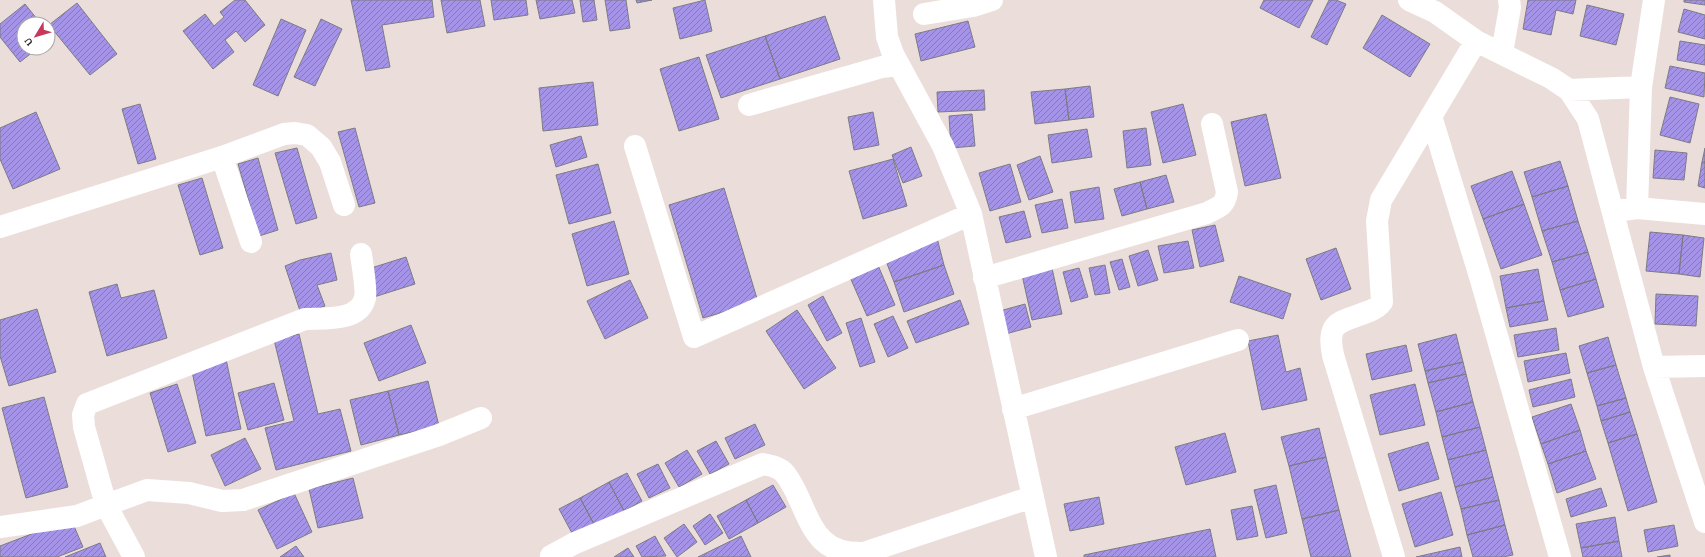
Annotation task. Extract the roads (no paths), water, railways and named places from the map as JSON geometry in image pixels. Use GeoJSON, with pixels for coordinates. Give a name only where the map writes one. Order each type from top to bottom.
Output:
{"type":"FeatureCollection","features":[{"type":"Feature","properties":{"kind":"street"},"geometry":{"type":"LineString","coordinates":[[884,0],[887,37],[898,65],[943,146],[971,214],[1012,408],[1046,557]]}},
{"type":"Feature","properties":{"kind":"street"},"geometry":{"type":"LineString","coordinates":[[924,14],[945,11],[992,0]]}},
{"type":"Feature","properties":{"kind":"street"},"geometry":{"type":"LineString","coordinates":[[1409,0],[1434,12],[1476,41],[1502,52],[1551,78],[1569,90],[1588,119],[1614,211],[1654,367],[1705,522]]}},
{"type":"Feature","properties":{"kind":"street"},"geometry":{"type":"LineString","coordinates":[[1502,52],[1510,8],[1509,0]]}},
{"type":"Feature","properties":{"kind":"street"},"geometry":{"type":"LineString","coordinates":[[1637,208],[1641,87],[1654,0]]}},
{"type":"Feature","properties":{"kind":"street"},"geometry":{"type":"LineString","coordinates":[[1394,557],[1333,355],[1330,335],[1332,329],[1339,323],[1376,308],[1382,302],[1378,221],[1378,209],[1381,200],[1476,41]]}},
{"type":"Feature","properties":{"kind":"street"},"geometry":{"type":"LineString","coordinates":[[749,105],[882,67],[898,65]]}},
{"type":"Feature","properties":{"kind":"street"},"geometry":{"type":"LineString","coordinates":[[1569,90],[1641,87]]}},
{"type":"Feature","properties":{"kind":"street"},"geometry":{"type":"LineString","coordinates":[[1431,116],[1481,280],[1560,557]]}},
{"type":"Feature","properties":{"kind":"street"},"geometry":{"type":"LineString","coordinates":[[984,278],[1207,213],[1219,208],[1226,202],[1228,192],[1212,124]]}},
{"type":"Feature","properties":{"kind":"street"},"geometry":{"type":"LineString","coordinates":[[0,227],[222,157],[284,134],[295,133],[307,135],[321,147],[330,162],[344,205]]}},
{"type":"Feature","properties":{"kind":"street"},"geometry":{"type":"LineString","coordinates":[[635,146],[694,336],[971,214]]}},
{"type":"Feature","properties":{"kind":"street"},"geometry":{"type":"LineString","coordinates":[[222,157],[251,242]]}},
{"type":"Feature","properties":{"kind":"street"},"geometry":{"type":"LineString","coordinates":[[1614,211],[1637,208],[1705,214]]}},
{"type":"Feature","properties":{"kind":"street"},"geometry":{"type":"LineString","coordinates":[[134,557],[106,505],[84,427],[84,415],[88,404],[304,319],[342,317],[358,310],[366,297],[361,254]]}},
{"type":"Feature","properties":{"kind":"street"},"geometry":{"type":"LineString","coordinates":[[1012,408],[1238,340]]}},
{"type":"Feature","properties":{"kind":"street"},"geometry":{"type":"LineString","coordinates":[[1654,367],[1705,366]]}},
{"type":"Feature","properties":{"kind":"street"},"geometry":{"type":"LineString","coordinates":[[0,527],[77,516],[147,490],[189,493],[222,501],[243,500],[439,435],[481,418]]}},
{"type":"Feature","properties":{"kind":"street"},"geometry":{"type":"LineString","coordinates":[[551,556],[574,543],[763,464],[782,470],[791,483],[810,525],[819,538],[832,548],[849,554],[864,553],[1032,497]]}}]}
